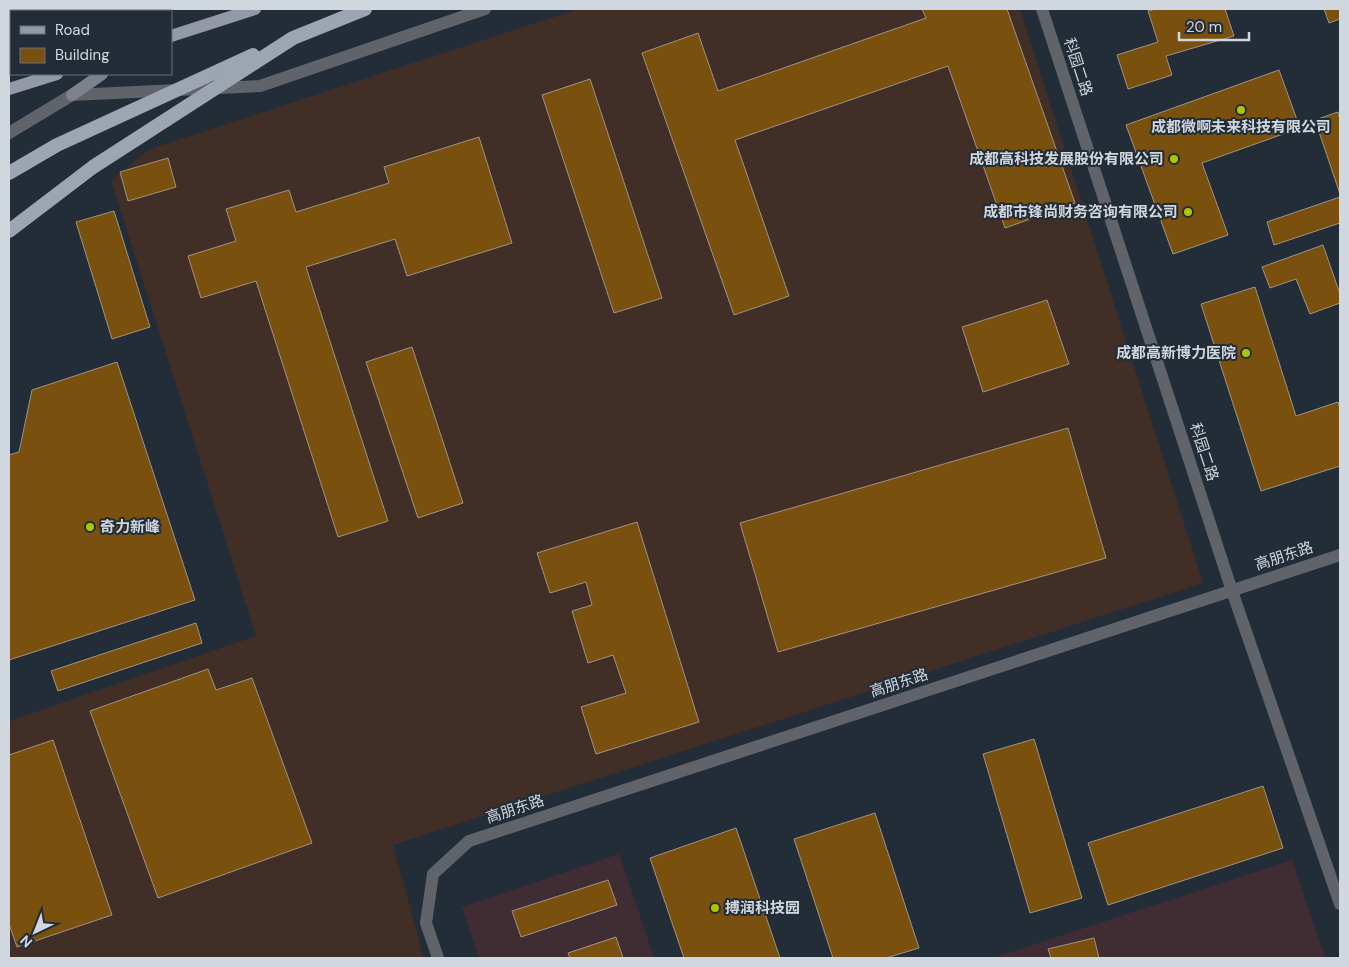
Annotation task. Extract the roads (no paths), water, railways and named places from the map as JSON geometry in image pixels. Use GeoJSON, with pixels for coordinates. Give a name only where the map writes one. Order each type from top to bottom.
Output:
{"type":"FeatureCollection","features":[{"type":"Feature","properties":{"kind":"highway"},"geometry":{"type":"LineString","coordinates":[[9,173],[57,145],[293,38],[365,9]]}},
{"type":"Feature","properties":{"kind":"highway"},"geometry":{"type":"LineString","coordinates":[[9,231],[94,167],[293,38]]}},
{"type":"Feature","properties":{"kind":"main road"},"geometry":{"type":"LineString","coordinates":[[172,36],[255,9]]}},
{"type":"Feature","properties":{"kind":"main road"},"geometry":{"type":"LineString","coordinates":[[9,90],[53,75]]}},
{"type":"Feature","properties":{"kind":"main road"},"geometry":{"type":"LineString","coordinates":[[72,94],[100,75]]}},
{"type":"Feature","properties":{"kind":"main road"},"geometry":{"type":"LineString","coordinates":[[9,97],[30,82]]}},
{"type":"Feature","properties":{"kind":"street"},"geometry":{"type":"LineString","coordinates":[[9,133],[72,94],[260,86],[485,9]]}},
{"type":"Feature","properties":{"kind":"street","name":"科园二路"},"geometry":{"type":"LineString","coordinates":[[1042,9],[1232,591],[1340,904]]}},
{"type":"Feature","properties":{"kind":"street","name":"高朋东路"},"geometry":{"type":"LineString","coordinates":[[438,958],[426,923],[433,874],[469,841],[1340,555]]}},
{"type":"Feature","properties":{"kind":"place","name":"成都微啊未来科技有限公司"},"geometry":{"type":"Point","coordinates":[1241,110]}},
{"type":"Feature","properties":{"kind":"place","name":"成都高科技发展股份有限公司"},"geometry":{"type":"Point","coordinates":[1174,159]}},
{"type":"Feature","properties":{"kind":"place","name":"成都市锋尚财务咨询有限公司"},"geometry":{"type":"Point","coordinates":[1188,212]}},
{"type":"Feature","properties":{"kind":"place","name":"成都高新博力医院"},"geometry":{"type":"Point","coordinates":[1246,353]}},
{"type":"Feature","properties":{"kind":"place","name":"奇力新峰"},"geometry":{"type":"Point","coordinates":[90,527]}},
{"type":"Feature","properties":{"kind":"place","name":"搏润科技园"},"geometry":{"type":"Point","coordinates":[715,908]}}]}
